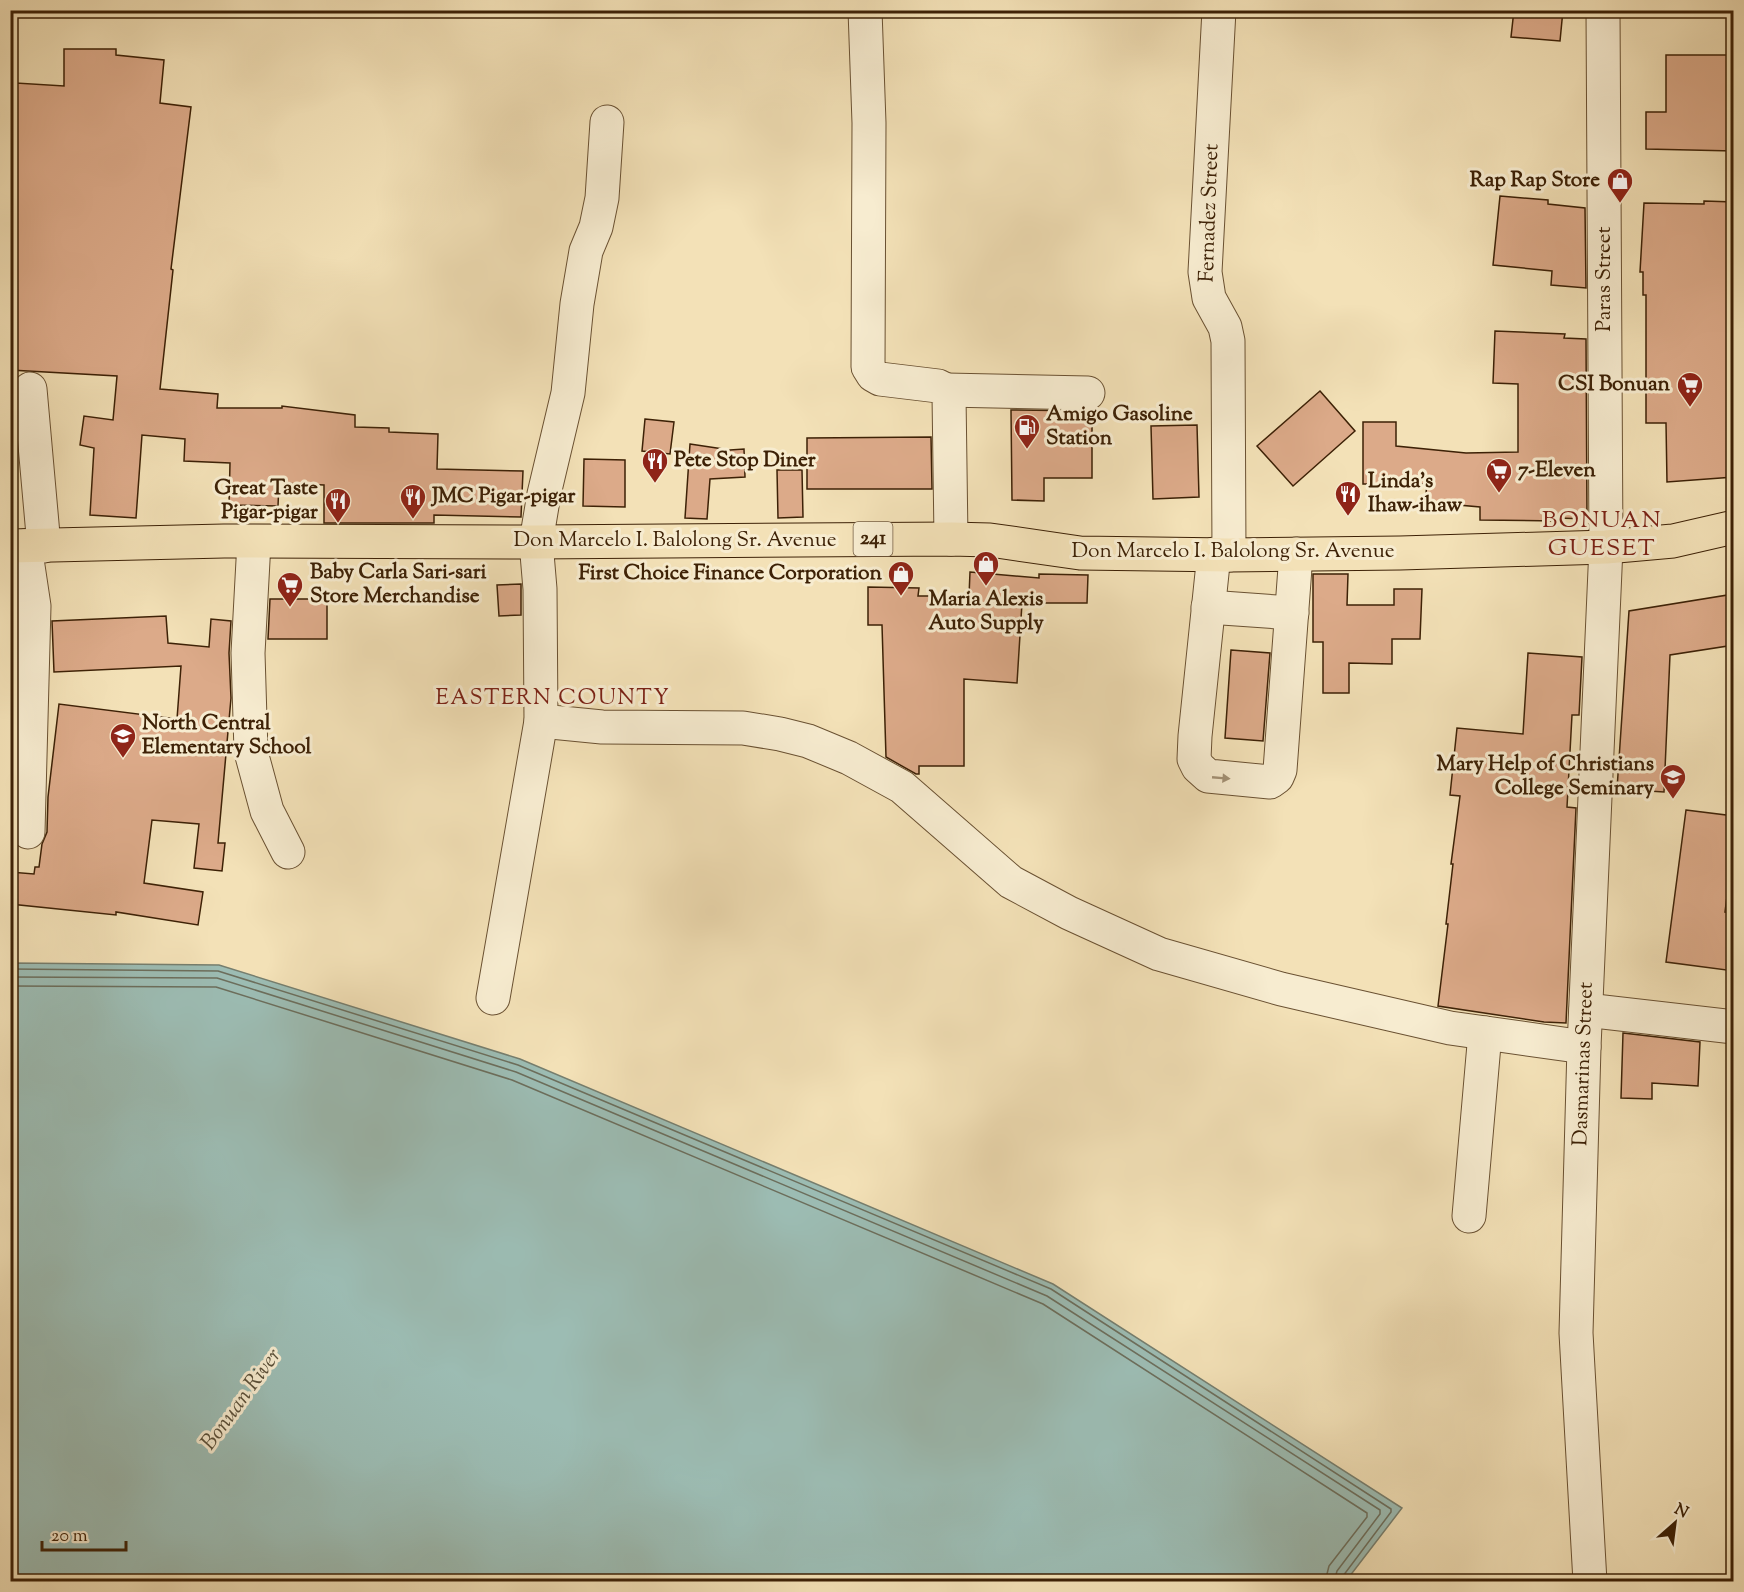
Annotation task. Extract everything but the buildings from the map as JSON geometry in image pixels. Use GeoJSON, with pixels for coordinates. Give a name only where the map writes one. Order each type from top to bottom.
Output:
{"type":"FeatureCollection","features":[{"type":"Feature","properties":{"kind":"main road","name":"Don Marcelo I. Balolong Sr. Avenue"},"geometry":{"type":"LineString","coordinates":[[26,546],[254,542],[951,539],[990,540],[1080,553],[1296,554],[1606,547],[1673,541],[1734,527]]}},
{"type":"Feature","properties":{"kind":"street"},"geometry":{"type":"LineString","coordinates":[[865,10],[869,123],[868,367],[873,375],[880,379],[910,381],[946,390],[1088,393]]}},
{"type":"Feature","properties":{"kind":"street","name":"Fernadez Street"},"geometry":{"type":"LineString","coordinates":[[1219,10],[1205,272],[1209,298],[1225,327],[1228,341],[1221,554],[1208,607],[1194,759],[1198,767],[1208,776],[1270,782],[1277,777],[1280,770],[1296,554]]}},
{"type":"Feature","properties":{"kind":"street","name":"Paras Street"},"geometry":{"type":"LineString","coordinates":[[1603,10],[1606,547]]}},
{"type":"Feature","properties":{"kind":"street"},"geometry":{"type":"LineString","coordinates":[[492,998],[541,720],[540,589],[536,542],[568,393],[577,304],[586,251],[596,227],[602,198],[607,122]]}},
{"type":"Feature","properties":{"kind":"street"},"geometry":{"type":"LineString","coordinates":[[28,832],[34,606],[26,546],[30,389]]}},
{"type":"Feature","properties":{"kind":"street"},"geometry":{"type":"LineString","coordinates":[[946,390],[949,395],[951,539]]}},
{"type":"Feature","properties":{"kind":"street"},"geometry":{"type":"LineString","coordinates":[[254,542],[249,654],[251,752],[267,811],[288,852]]}},
{"type":"Feature","properties":{"kind":"street","name":"Dasmarinas Street"},"geometry":{"type":"LineString","coordinates":[[1590,1581],[1576,1332],[1584,1047],[1606,547]]}},
{"type":"Feature","properties":{"kind":"street"},"geometry":{"type":"LineString","coordinates":[[1208,607],[1292,613]]}},
{"type":"Feature","properties":{"kind":"street"},"geometry":{"type":"LineString","coordinates":[[541,720],[602,727],[743,728],[808,741],[849,758],[902,788],[1011,882],[1069,913],[1159,954],[1281,989],[1450,1028],[1584,1047]]}},
{"type":"Feature","properties":{"kind":"street"},"geometry":{"type":"LineString","coordinates":[[1586,1010],[1734,1028]]}},
{"type":"Feature","properties":{"kind":"street"},"geometry":{"type":"LineString","coordinates":[[1470,1216],[1485,1033]]}},
{"type":"Feature","properties":{"kind":"water","name":"Bonuan River"},"geometry":{"type":"Polygon","coordinates":[[[11,963],[219,965],[520,1059],[1053,1284],[1402,1508],[1346,1581],[11,1581],[11,963]]]}},
{"type":"Feature","properties":{"kind":"place","name":"Rap Rap Store"},"geometry":{"type":"Point","coordinates":[1620,204]}},
{"type":"Feature","properties":{"kind":"place","name":"CSI Bonuan"},"geometry":{"type":"Point","coordinates":[1690,408]}},
{"type":"Feature","properties":{"kind":"place","name":"Amigo Gasoline Station"},"geometry":{"type":"Point","coordinates":[1027,450]}},
{"type":"Feature","properties":{"kind":"place","name":"Pete Stop Diner"},"geometry":{"type":"Point","coordinates":[655,484]}},
{"type":"Feature","properties":{"kind":"place","name":"7-Eleven"},"geometry":{"type":"Point","coordinates":[1499,494]}},
{"type":"Feature","properties":{"kind":"place","name":"Linda's Ihaw-ihaw"},"geometry":{"type":"Point","coordinates":[1348,517]}},
{"type":"Feature","properties":{"kind":"place","name":"JMC Pigar-pigar"},"geometry":{"type":"Point","coordinates":[413,520]}},
{"type":"Feature","properties":{"kind":"place","name":"Great Taste Pigar-pigar"},"geometry":{"type":"Point","coordinates":[338,524]}},
{"type":"Feature","properties":{"kind":"place","name":"Maria Alexis Auto Supply"},"geometry":{"type":"Point","coordinates":[986,587]}},
{"type":"Feature","properties":{"kind":"place","name":"First Choice Finance Corporation"},"geometry":{"type":"Point","coordinates":[901,597]}},
{"type":"Feature","properties":{"kind":"place","name":"Baby Carla Sari-sari Store Merchandise"},"geometry":{"type":"Point","coordinates":[290,608]}},
{"type":"Feature","properties":{"kind":"place","name":"North Central Elementary School"},"geometry":{"type":"Point","coordinates":[123,759]}},
{"type":"Feature","properties":{"kind":"place","name":"Mary Help of Christians College Seminary"},"geometry":{"type":"Point","coordinates":[1673,800]}},
{"type":"Feature","properties":{"kind":"district","name":"BONUAN GUESET"},"geometry":{"type":"Point","coordinates":[1602,535]}},
{"type":"Feature","properties":{"kind":"district","name":"EASTERN COUNTY"},"geometry":{"type":"Point","coordinates":[553,699]}}]}
